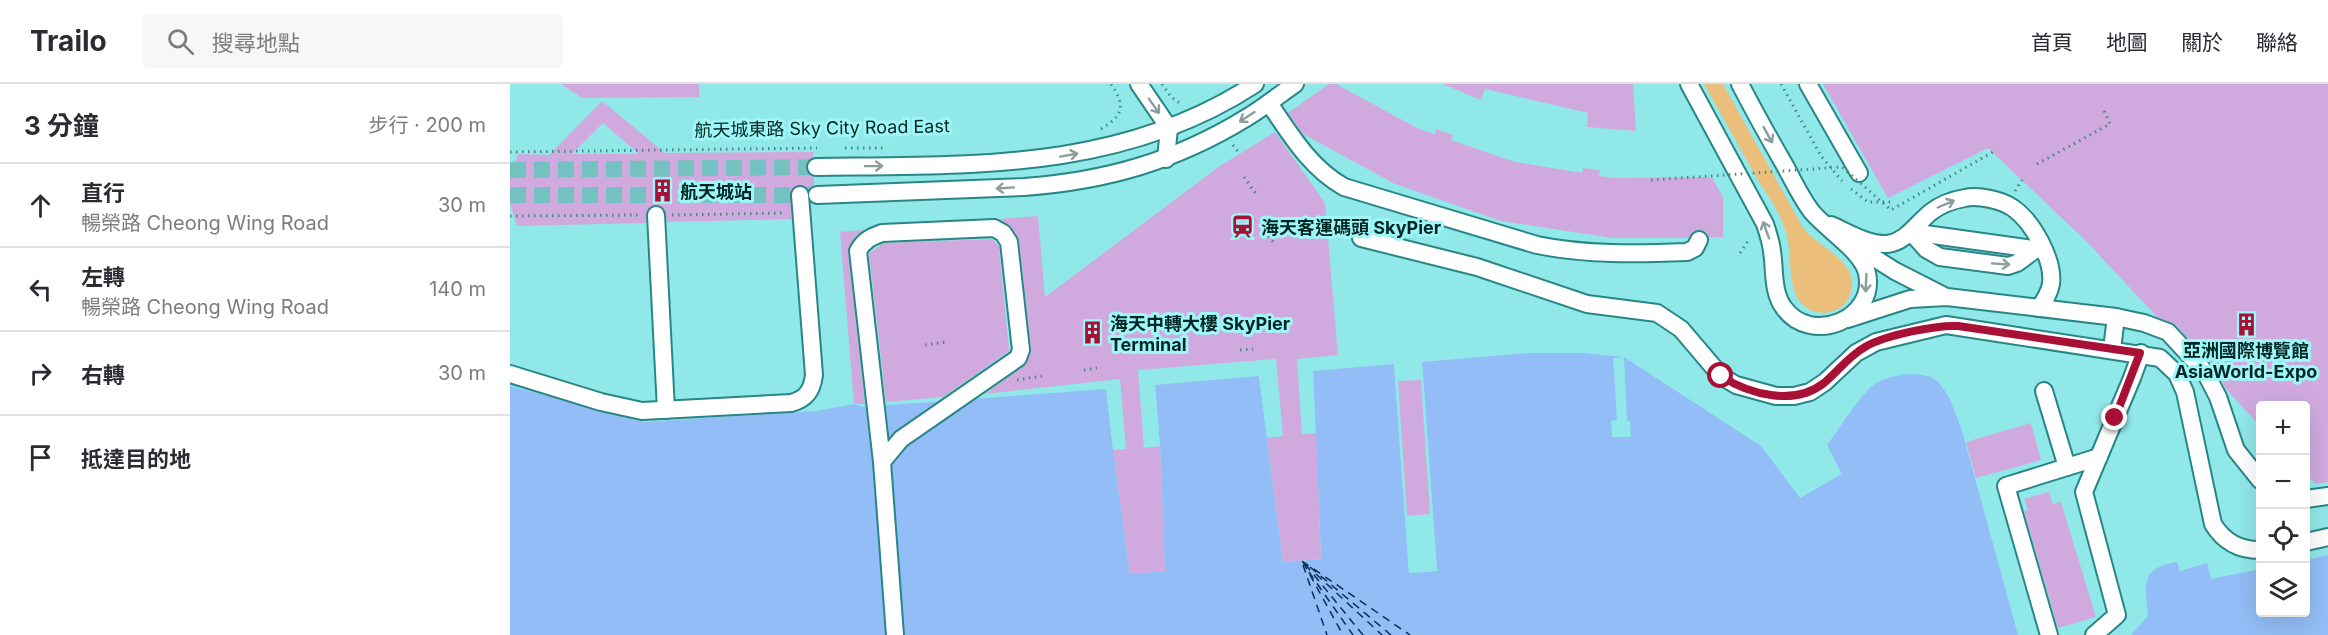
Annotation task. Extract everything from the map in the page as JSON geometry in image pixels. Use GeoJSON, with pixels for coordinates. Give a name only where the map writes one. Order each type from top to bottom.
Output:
{"type":"FeatureCollection","features":[{"type":"Feature","properties":{"kind":"street"},"geometry":{"type":"LineString","coordinates":[[1139,84],[1169,128],[1166,159]]}},
{"type":"Feature","properties":{"kind":"street"},"geometry":{"type":"LineString","coordinates":[[816,167],[915,166],[1067,156],[1104,148],[1169,128],[1202,115],[1255,84]]}},
{"type":"Feature","properties":{"kind":"street"},"geometry":{"type":"LineString","coordinates":[[510,374],[622,408],[642,411],[791,403],[800,400],[808,394],[813,385],[814,375],[808,195],[991,189],[1057,184],[1122,172],[1166,159],[1234,125],[1295,84]]}},
{"type":"Feature","properties":{"kind":"street"},"geometry":{"type":"LineString","coordinates":[[1689,84],[1765,224],[1772,249],[1777,294],[1785,310],[1803,323],[1826,327],[1910,299],[1947,297],[2144,323],[2168,332],[2205,372],[2218,397],[2236,450],[2256,475]]}},
{"type":"Feature","properties":{"kind":"street"},"geometry":{"type":"LineString","coordinates":[[1740,84],[1803,198],[1827,227],[1860,259],[1867,274],[1864,299],[1859,308],[1845,321]]}},
{"type":"Feature","properties":{"kind":"street"},"geometry":{"type":"LineString","coordinates":[[1808,84],[1859,173]]}},
{"type":"Feature","properties":{"kind":"street"},"geometry":{"type":"LineString","coordinates":[[1269,103],[1312,163],[1326,177],[1344,187],[1537,245],[1565,250],[1609,253],[1687,252],[1695,248],[1699,240]]}},
{"type":"Feature","properties":{"kind":"street"},"geometry":{"type":"LineString","coordinates":[[1827,227],[1871,242],[1887,244],[1900,240],[1934,210],[1949,202],[1968,197],[1995,200],[2013,208],[2029,225],[2050,266],[2051,282],[2048,295],[2039,308]]}},
{"type":"Feature","properties":{"kind":"street"},"geometry":{"type":"LineString","coordinates":[[656,215],[666,410]]}},
{"type":"Feature","properties":{"kind":"street"},"geometry":{"type":"LineString","coordinates":[[1827,227],[1895,271],[1947,297]]}},
{"type":"Feature","properties":{"kind":"street"},"geometry":{"type":"LineString","coordinates":[[882,462],[901,439],[1018,358],[1021,350],[1009,242],[1003,233],[994,228],[882,233],[870,238],[862,244],[858,251],[882,462],[895,635]]}},
{"type":"Feature","properties":{"kind":"street"},"geometry":{"type":"LineString","coordinates":[[1911,232],[1926,249],[1940,257],[2008,266],[2041,250]]}},
{"type":"Feature","properties":{"kind":"street"},"geometry":{"type":"LineString","coordinates":[[1361,238],[1477,267],[1587,304],[1666,316],[1681,329],[1721,376],[1745,388],[1776,396],[1803,394],[1825,382],[1856,353],[1867,346],[1887,338],[1946,326],[2140,353],[2160,358],[2167,362],[2182,382],[2210,514],[2217,531],[2237,547],[2256,549]]}},
{"type":"Feature","properties":{"kind":"street"},"geometry":{"type":"LineString","coordinates":[[2112,349],[2116,318]]}},
{"type":"Feature","properties":{"kind":"street"},"geometry":{"type":"LineString","coordinates":[[2094,635],[2117,615],[2084,492],[2140,353]]}},
{"type":"Feature","properties":{"kind":"street"},"geometry":{"type":"LineString","coordinates":[[2044,391],[2067,467]]}},
{"type":"Feature","properties":{"kind":"street"},"geometry":{"type":"LineString","coordinates":[[2049,635],[2006,486],[2099,457]]}},
{"type":"Feature","properties":{"kind":"street"},"geometry":{"type":"LineString","coordinates":[[2310,498],[2328,496]]}},
{"type":"Feature","properties":{"kind":"street"},"geometry":{"type":"LineString","coordinates":[[2310,541],[2328,537]]}},
{"type":"Feature","properties":{"kind":"path"},"geometry":{"type":"LineString","coordinates":[[1098,130],[1114,121],[1120,113],[1118,94],[1111,84]]}},
{"type":"Feature","properties":{"kind":"path"},"geometry":{"type":"LineString","coordinates":[[1162,84],[1180,104],[1188,103]]}},
{"type":"Feature","properties":{"kind":"path"},"geometry":{"type":"LineString","coordinates":[[2037,164],[2110,124],[2103,108]]}},
{"type":"Feature","properties":{"kind":"path"},"geometry":{"type":"LineString","coordinates":[[1232,143],[1239,153]]}},
{"type":"Feature","properties":{"kind":"path","name":"航天城東路 Sky City Road East"},"geometry":{"type":"LineString","coordinates":[[510,152],[826,148]]}},
{"type":"Feature","properties":{"kind":"path","name":"航天城東路 Sky City Road East"},"geometry":{"type":"LineString","coordinates":[[837,148],[894,148]]}},
{"type":"Feature","properties":{"kind":"path"},"geometry":{"type":"LineString","coordinates":[[1651,180],[1842,167],[1891,210],[1993,152]]}},
{"type":"Feature","properties":{"kind":"path"},"geometry":{"type":"LineString","coordinates":[[1244,177],[1256,194]]}},
{"type":"Feature","properties":{"kind":"path"},"geometry":{"type":"LineString","coordinates":[[1265,231],[1273,242]]}},
{"type":"Feature","properties":{"kind":"path"},"geometry":{"type":"LineString","coordinates":[[925,345],[946,342]]}},
{"type":"Feature","properties":{"kind":"path"},"geometry":{"type":"LineString","coordinates":[[1240,350],[1253,349]]}},
{"type":"Feature","properties":{"kind":"path"},"geometry":{"type":"LineString","coordinates":[[1084,370],[1097,368]]}},
{"type":"Feature","properties":{"kind":"path"},"geometry":{"type":"LineString","coordinates":[[1013,380],[1042,376]]}},
{"type":"Feature","properties":{"kind":"shaded area"},"geometry":{"type":"Polygon","coordinates":[[[1704,84],[1723,84],[1802,226],[1843,262],[1852,280],[1851,291],[1844,305],[1830,312],[1815,312],[1801,303],[1796,296],[1788,241],[1781,219],[1704,84]]]}},
{"type":"Feature","properties":{"kind":"water"},"geometry":{"type":"Polygon","coordinates":[[[1530,353],[1582,353],[1624,357],[1761,446],[1800,498],[1842,474],[1827,445],[1869,389],[1883,380],[1903,375],[1923,375],[1938,382],[1953,405],[1962,431],[2018,635],[510,635],[510,386],[644,422],[816,411],[854,404],[863,407],[1106,389],[1130,574],[1160,446],[1155,385],[1259,376],[1283,562],[1321,559],[1313,371],[1394,364],[1409,573],[1437,571],[1422,362],[1530,353]]]}},
{"type":"Feature","properties":{"kind":"water"},"geometry":{"type":"Polygon","coordinates":[[[2328,555],[2328,635],[2131,635],[2148,616],[2146,586],[2151,573],[2156,568],[2177,562],[2180,571],[2207,563],[2211,579],[2256,570],[2256,617],[2310,617],[2310,559],[2328,555]]]}},
{"type":"Feature","properties":{"kind":"pier"},"geometry":{"type":"Polygon","coordinates":[[[1624,357],[1627,421],[1630,421],[1631,437],[1612,437],[1611,421],[1617,420],[1613,358],[1624,357]]]}},
{"type":"Feature","properties":{"kind":"pier"},"geometry":{"type":"Polygon","coordinates":[[[1419,362],[1422,362],[1437,571],[1409,573],[1394,364],[1397,364],[1412,570],[1434,568],[1419,362]]]}},
{"type":"Feature","properties":{"kind":"pier"},"geometry":{"type":"Polygon","coordinates":[[[1310,371],[1313,371],[1321,559],[1283,562],[1259,376],[1262,376],[1286,559],[1313,433],[1310,371]]]}},
{"type":"Feature","properties":{"kind":"pier"},"geometry":{"type":"Polygon","coordinates":[[[1152,385],[1155,385],[1160,446],[1165,571],[1130,574],[1106,389],[1109,389],[1116,450],[1162,568],[1152,385]]]}},
{"type":"Feature","properties":{"kind":"building"},"geometry":{"type":"Polygon","coordinates":[[[561,84],[699,84],[699,97],[582,98],[561,84]]]}},
{"type":"Feature","properties":{"kind":"building"},"geometry":{"type":"Polygon","coordinates":[[[1329,84],[1336,84],[1419,129],[1435,134],[1436,129],[1453,135],[1451,140],[1515,162],[1582,173],[1583,168],[1600,170],[1599,176],[1616,178],[1712,177],[1723,197],[1723,237],[1709,237],[1704,231],[1699,230],[1693,232],[1688,238],[1612,238],[1501,221],[1395,184],[1303,134],[1288,113],[1329,84]]]}},
{"type":"Feature","properties":{"kind":"building"},"geometry":{"type":"Polygon","coordinates":[[[1443,84],[1633,84],[1636,131],[1587,127],[1588,113],[1486,89],[1486,85],[1481,100],[1443,84]]]}},
{"type":"Feature","properties":{"kind":"building","name":"亞洲國際博覽館 AsiaWorld-Expo"},"geometry":{"type":"Polygon","coordinates":[[[1823,84],[2328,84],[2328,482],[2316,484],[2310,478],[2310,401],[2256,401],[2256,422],[2226,389],[2213,365],[2176,325],[2157,317],[2087,242],[1988,148],[1888,198],[1823,84]]]}},
{"type":"Feature","properties":{"kind":"building","name":"航天城站"},"geometry":{"type":"Polygon","coordinates":[[[602,101],[665,153],[813,152],[813,157],[807,161],[806,168],[807,173],[814,177],[814,185],[809,189],[799,185],[791,190],[791,219],[667,222],[665,210],[656,205],[647,210],[646,223],[517,226],[510,204],[510,178],[518,154],[549,155],[602,101]],[[603,123],[572,154],[639,154],[603,123]]]}},
{"type":"Feature","properties":{"kind":"building","name":"海天中轉大樓 SkyPier Terminal"},"geometry":{"type":"Polygon","coordinates":[[[1275,132],[1325,203],[1338,355],[1297,359],[1302,434],[1316,433],[1321,559],[1283,562],[1267,438],[1283,436],[1276,359],[1138,370],[1144,448],[1160,446],[1165,571],[1130,574],[1113,450],[1126,449],[1120,379],[985,394],[1024,366],[1031,349],[1019,240],[1011,227],[999,219],[1038,216],[1045,297],[1217,168],[1275,132]]]}},
{"type":"Feature","properties":{"kind":"building"},"geometry":{"type":"Polygon","coordinates":[[[863,230],[852,241],[848,252],[865,404],[854,404],[840,232],[863,230]]]}},
{"type":"Feature","properties":{"kind":"building"},"geometry":{"type":"Polygon","coordinates":[[[992,239],[999,246],[1009,351],[943,397],[886,402],[869,253],[884,243],[992,239]]]}},
{"type":"Feature","properties":{"kind":"building"},"geometry":{"type":"Polygon","coordinates":[[[1421,380],[1430,514],[1407,516],[1398,381],[1421,380]]]}},
{"type":"Feature","properties":{"kind":"building"},"geometry":{"type":"Polygon","coordinates":[[[2031,423],[2041,460],[1976,478],[1966,442],[2031,423]]]}},
{"type":"Feature","properties":{"kind":"building"},"geometry":{"type":"Polygon","coordinates":[[[2049,492],[2053,504],[2061,502],[2096,617],[2058,628],[2024,511],[2028,510],[2024,499],[2049,492]]]}},
{"type":"Feature","properties":{"kind":"ferry route"},"geometry":{"type":"LineString","coordinates":[[1302,561],[1410,635]]}},
{"type":"Feature","properties":{"kind":"ferry route"},"geometry":{"type":"LineString","coordinates":[[1303,562],[1343,635]]}},
{"type":"Feature","properties":{"kind":"ferry route"},"geometry":{"type":"LineString","coordinates":[[1305,564],[1363,635]]}},
{"type":"Feature","properties":{"kind":"ferry route"},"geometry":{"type":"LineString","coordinates":[[1303,565],[1327,635]]}},
{"type":"Feature","properties":{"kind":"ferry route"},"geometry":{"type":"LineString","coordinates":[[1310,567],[1391,635]]}},
{"type":"Feature","properties":{"kind":"ferry route"},"geometry":{"type":"LineString","coordinates":[[1309,572],[1353,635]]}},
{"type":"Feature","properties":{"kind":"ferry route"},"geometry":{"type":"LineString","coordinates":[[1316,574],[1382,635]]}},
{"type":"Feature","properties":{"kind":"tunnel"},"geometry":{"type":"LineString","coordinates":[[510,170],[816,167]]}},
{"type":"Feature","properties":{"kind":"tunnel"},"geometry":{"type":"LineString","coordinates":[[510,195],[813,195]]}},
{"type":"Feature","properties":{"kind":"place","name":"航天城站"},"geometry":{"type":"Point","coordinates":[662,191]}},
{"type":"Feature","properties":{"kind":"place","name":"海天客運碼頭 SkyPier"},"geometry":{"type":"Point","coordinates":[1243,227]}},
{"type":"Feature","properties":{"kind":"place","name":"亞洲國際博覽館 AsiaWorld-Expo"},"geometry":{"type":"Point","coordinates":[2246,324]}},
{"type":"Feature","properties":{"kind":"place","name":"海天中轉大樓 SkyPier Terminal"},"geometry":{"type":"Point","coordinates":[1092,333]}},
{"type":"Feature","properties":{"kind":"route"},"geometry":{"type":"LineString","coordinates":[[1721,376],[1745,388],[1768,394],[1794,396],[1810,392],[1818,387],[1856,353],[1876,342],[1940,326],[1958,326],[2140,353],[2115,418]]}}]}
